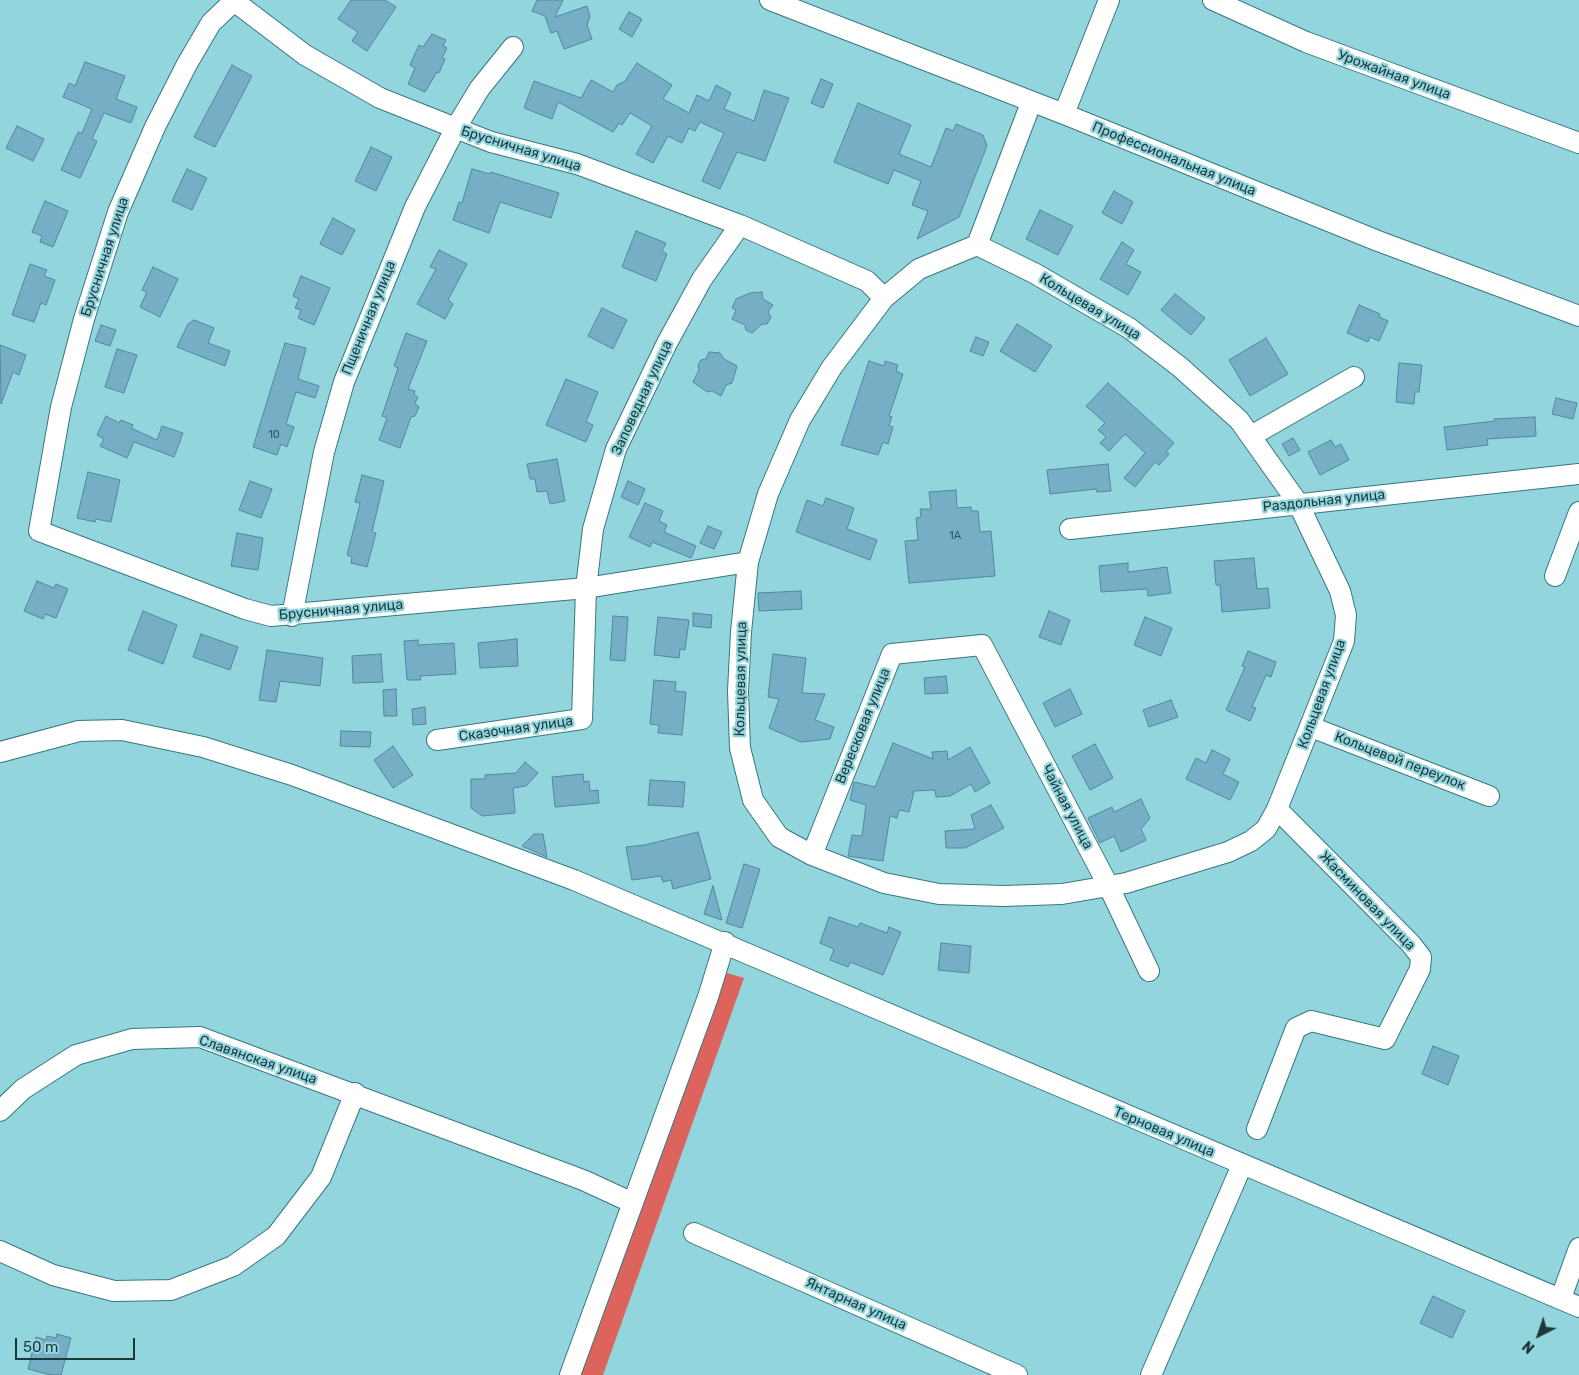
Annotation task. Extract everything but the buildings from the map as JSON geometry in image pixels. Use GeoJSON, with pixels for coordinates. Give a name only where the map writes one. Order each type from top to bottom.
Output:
{"type":"FeatureCollection","features":[{"type":"Feature","properties":{"kind":"street","name":"Профессиональная улица"},"geometry":{"type":"LineString","coordinates":[[770,0],[1031,103],[1064,114],[1378,241],[1579,316]]}},
{"type":"Feature","properties":{"kind":"street"},"geometry":{"type":"LineString","coordinates":[[1064,114],[1109,0]]}},
{"type":"Feature","properties":{"kind":"street","name":"Урожайная улица"},"geometry":{"type":"LineString","coordinates":[[1213,0],[1306,42],[1579,143]]}},
{"type":"Feature","properties":{"kind":"street","name":"Брусничная улица"},"geometry":{"type":"LineString","coordinates":[[748,562],[586,588],[292,616],[271,616],[245,609],[39,531],[61,406],[84,319],[118,212],[155,127],[186,64],[211,23],[234,1],[305,55],[380,98],[491,142],[577,164],[740,225],[867,281],[884,298]]}},
{"type":"Feature","properties":{"kind":"street","name":"Пщеничная улица"},"geometry":{"type":"LineString","coordinates":[[292,616],[324,452],[344,382],[415,207],[455,129],[480,88],[514,47]]}},
{"type":"Feature","properties":{"kind":"street"},"geometry":{"type":"LineString","coordinates":[[977,245],[1031,103]]}},
{"type":"Feature","properties":{"kind":"street","name":"Заповедная улица"},"geometry":{"type":"LineString","coordinates":[[586,588],[593,529],[616,448],[666,342],[702,279],[740,225]]}},
{"type":"Feature","properties":{"kind":"street","name":"Кольцевая улица"},"geometry":{"type":"LineString","coordinates":[[977,245],[1034,273],[1129,328],[1180,367],[1239,420],[1298,504],[1340,592],[1346,615],[1344,641],[1277,809],[1266,829],[1251,841],[1228,852],[1108,887],[1062,894],[1004,896],[939,894],[884,882],[812,855],[779,837],[753,800],[740,748],[738,691],[740,642],[748,562],[768,494],[800,420],[832,367],[884,298],[919,269],[977,245]]}},
{"type":"Feature","properties":{"kind":"street"},"geometry":{"type":"LineString","coordinates":[[1251,436],[1354,377]]}},
{"type":"Feature","properties":{"kind":"street","name":"Раздольная улица"},"geometry":{"type":"LineString","coordinates":[[1070,529],[1579,474]]}},
{"type":"Feature","properties":{"kind":"street"},"geometry":{"type":"LineString","coordinates":[[1555,576],[1579,512]]}},
{"type":"Feature","properties":{"kind":"street","name":"Сказочная улица"},"geometry":{"type":"LineString","coordinates":[[437,740],[582,719],[586,588]]}},
{"type":"Feature","properties":{"kind":"street","name":"Вересковая улица"},"geometry":{"type":"LineString","coordinates":[[812,855],[892,654],[982,645]]}},
{"type":"Feature","properties":{"kind":"street","name":"Чайная улица"},"geometry":{"type":"LineString","coordinates":[[982,645],[1108,887],[1149,971]]}},
{"type":"Feature","properties":{"kind":"street","name":"Кольцевой переулок"},"geometry":{"type":"LineString","coordinates":[[1311,727],[1489,796]]}},
{"type":"Feature","properties":{"kind":"street","name":"Терновая улица"},"geometry":{"type":"LineString","coordinates":[[0,752],[70,733],[103,730],[147,734],[203,747],[292,775],[574,880],[725,942],[1242,1165],[1579,1307]]}},
{"type":"Feature","properties":{"kind":"street","name":"Жасминовая улица"},"geometry":{"type":"LineString","coordinates":[[1257,1129],[1296,1028],[1311,1020],[1385,1039],[1420,969],[1421,957],[1411,944],[1277,809]]}},
{"type":"Feature","properties":{"kind":"street"},"geometry":{"type":"LineString","coordinates":[[570,1375],[708,997],[725,942]]}},
{"type":"Feature","properties":{"kind":"street","name":"Славянская улица"},"geometry":{"type":"LineString","coordinates":[[0,1111],[23,1089],[76,1054],[132,1039],[200,1037],[355,1093],[583,1180],[632,1203]]}},
{"type":"Feature","properties":{"kind":"street"},"geometry":{"type":"LineString","coordinates":[[0,1251],[54,1275],[114,1292],[171,1290],[233,1266],[276,1236],[321,1177],[355,1093]]}},
{"type":"Feature","properties":{"kind":"street"},"geometry":{"type":"LineString","coordinates":[[1151,1375],[1242,1165]]}},
{"type":"Feature","properties":{"kind":"street","name":"Янтарная улица"},"geometry":{"type":"LineString","coordinates":[[694,1233],[1016,1375]]}},
{"type":"Feature","properties":{"kind":"street"},"geometry":{"type":"LineString","coordinates":[[1560,1298],[1579,1248]]}},
{"type":"Feature","properties":{"kind":"shaded area"},"geometry":{"type":"Polygon","coordinates":[[[720,971],[744,978],[603,1375],[570,1375],[720,971]]]}}]}
